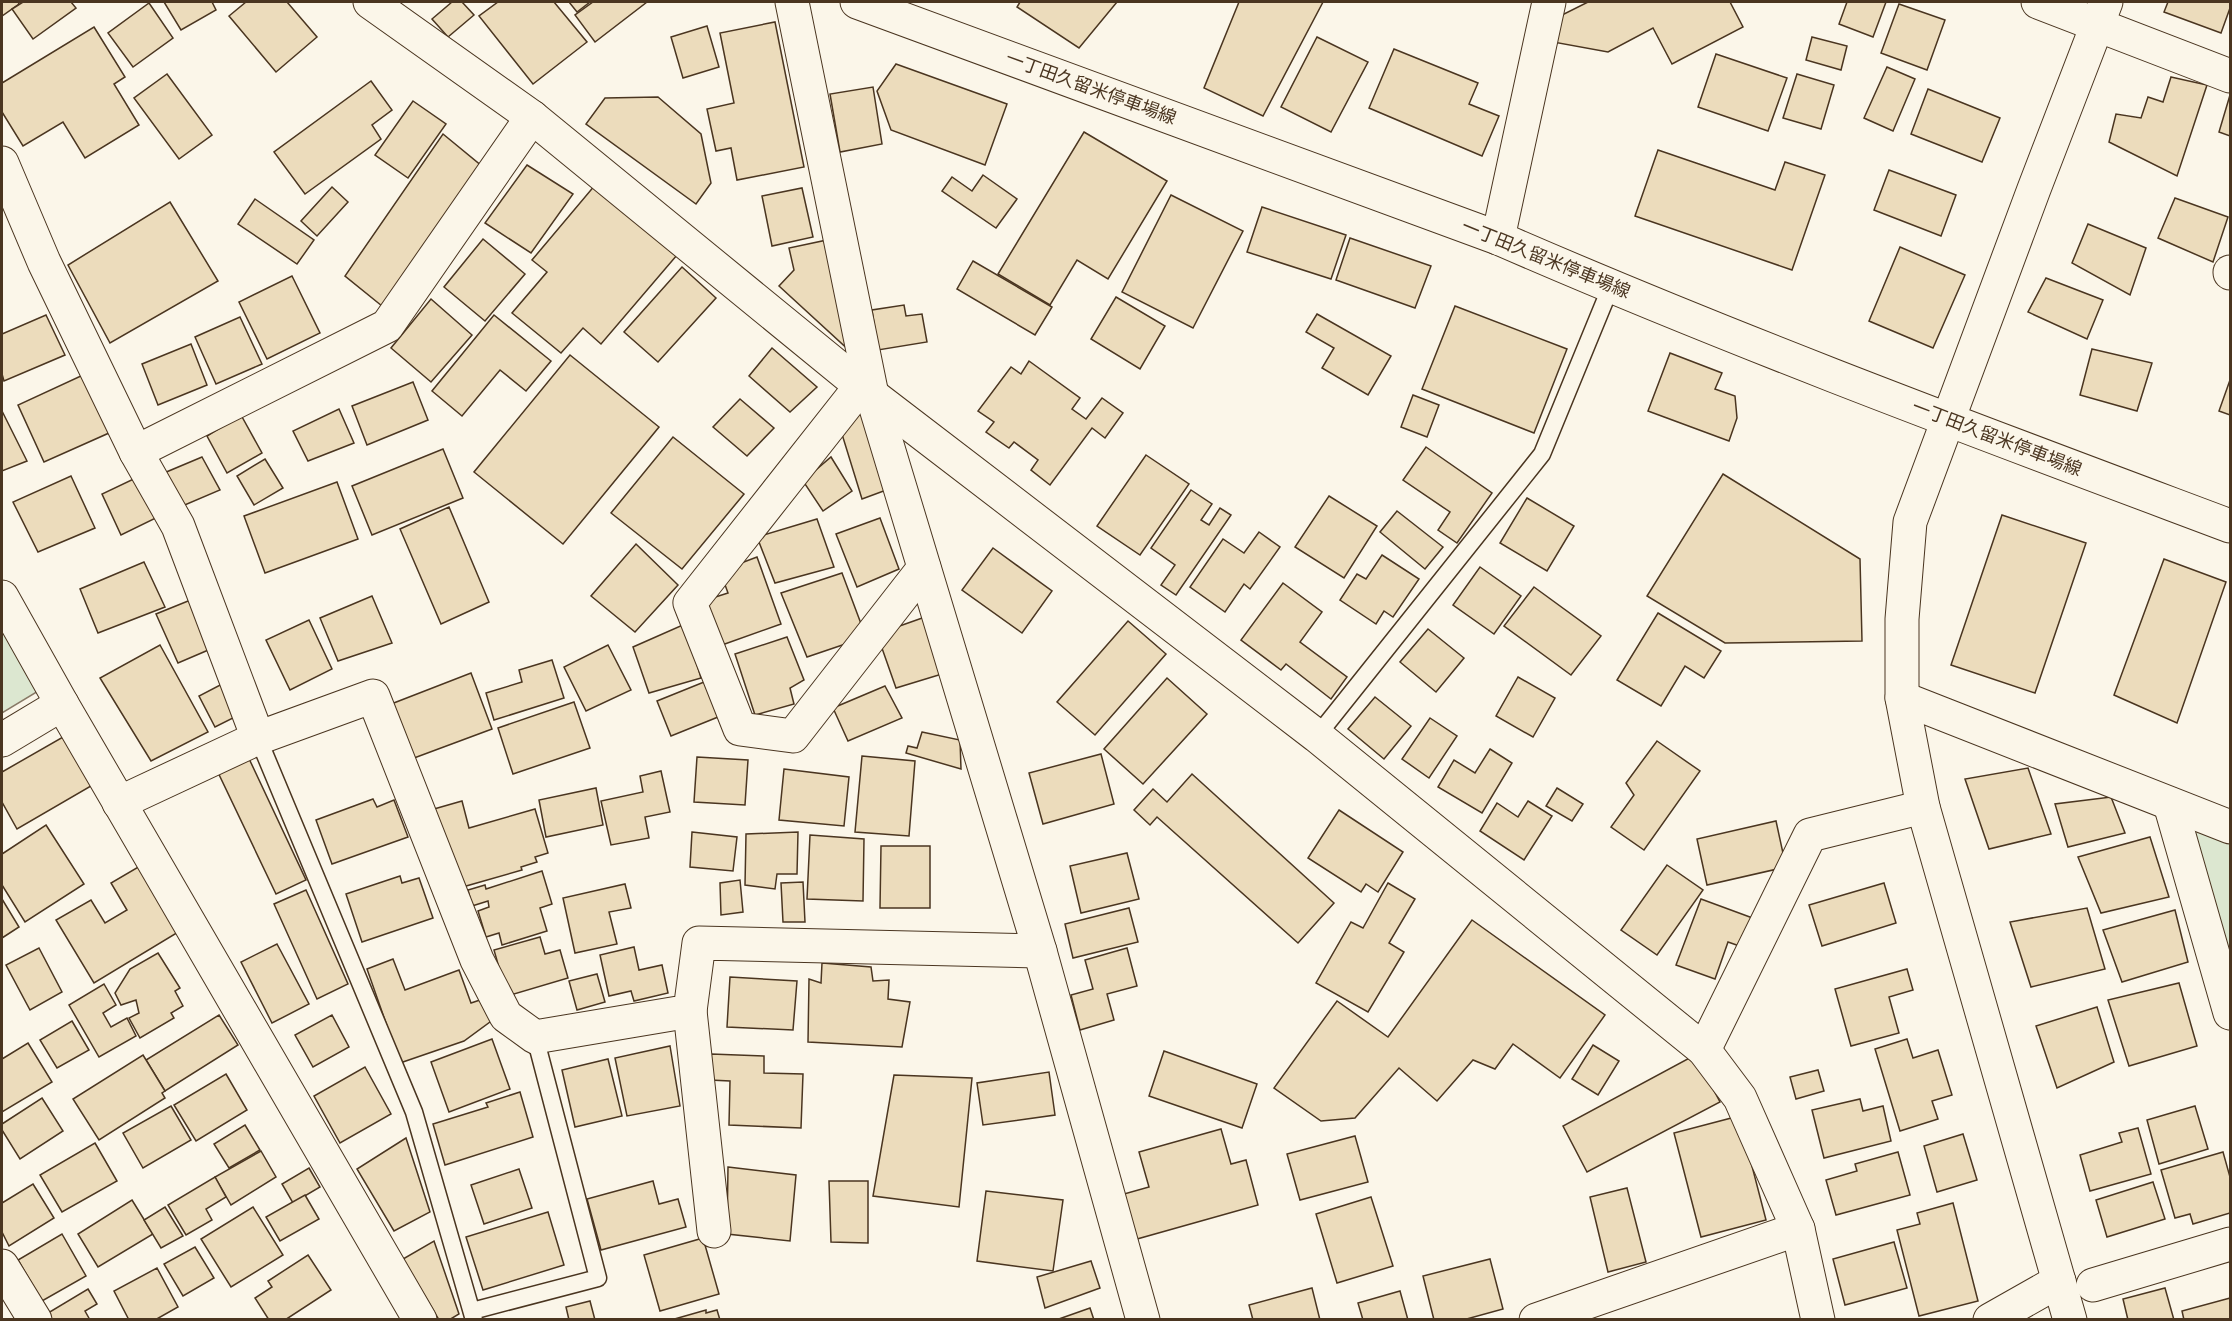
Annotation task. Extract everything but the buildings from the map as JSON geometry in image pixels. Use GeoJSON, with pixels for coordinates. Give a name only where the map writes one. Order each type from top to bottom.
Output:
{"type":"FeatureCollection","features":[{"type":"Feature","properties":{"kind":"street"},"geometry":{"type":"LineString","coordinates":[[370,2],[532,117],[866,391],[1317,736],[1704,1050],[1740,1098],[1798,1229],[1818,1320]]}},
{"type":"Feature","properties":{"kind":"street"},"geometry":{"type":"LineString","coordinates":[[792,2],[866,391],[924,568],[1040,951],[1143,1320]]}},
{"type":"Feature","properties":{"kind":"street","name":"一丁田久留米停車場線"},"geometry":{"type":"LineString","coordinates":[[858,2],[1498,238],[1611,286],[1948,420],[2230,526]]}},
{"type":"Feature","properties":{"kind":"street"},"geometry":{"type":"LineString","coordinates":[[1498,238],[1550,2]]}},
{"type":"Feature","properties":{"kind":"street"},"geometry":{"type":"LineString","coordinates":[[2038,2],[2101,13],[2230,76]]}},
{"type":"Feature","properties":{"kind":"street"},"geometry":{"type":"LineString","coordinates":[[2070,1320],[1923,807],[1902,698],[1902,619],[1910,522],[2101,13]]}},
{"type":"Feature","properties":{"kind":"street"},"geometry":{"type":"LineString","coordinates":[[136,453],[387,326],[532,117]]}},
{"type":"Feature","properties":{"kind":"street"},"geometry":{"type":"LineString","coordinates":[[2,163],[44,262],[136,453],[178,526],[258,738]]}},
{"type":"Feature","properties":{"kind":"street"},"geometry":{"type":"LineString","coordinates":[[866,391],[690,603],[740,729],[793,736],[924,568]]}},
{"type":"Feature","properties":{"kind":"street"},"geometry":{"type":"LineString","coordinates":[[2,597],[119,803],[420,1320]]}},
{"type":"Feature","properties":{"kind":"street"},"geometry":{"type":"LineString","coordinates":[[119,803],[258,738],[373,696],[477,960],[506,1016],[535,1037],[690,1011]]}},
{"type":"Feature","properties":{"kind":"street"},"geometry":{"type":"LineString","coordinates":[[1902,698],[2230,827]]}},
{"type":"Feature","properties":{"kind":"street"},"geometry":{"type":"LineString","coordinates":[[2,740],[62,704]]}},
{"type":"Feature","properties":{"kind":"street"},"geometry":{"type":"LineString","coordinates":[[2170,804],[2230,1013]]}},
{"type":"Feature","properties":{"kind":"street"},"geometry":{"type":"LineString","coordinates":[[1704,1050],[1810,835],[1923,807]]}},
{"type":"Feature","properties":{"kind":"street"},"geometry":{"type":"LineString","coordinates":[[714,1231],[690,1011],[699,943],[1040,951]]}},
{"type":"Feature","properties":{"kind":"street"},"geometry":{"type":"LineString","coordinates":[[1536,1320],[1798,1229]]}},
{"type":"Feature","properties":{"kind":"street"},"geometry":{"type":"LineString","coordinates":[[2093,1285],[2230,1244]]}},
{"type":"Feature","properties":{"kind":"street"},"geometry":{"type":"LineString","coordinates":[[2,1266],[35,1320]]}},
{"type":"Feature","properties":{"kind":"street"},"geometry":{"type":"LineString","coordinates":[[1990,1320],[2059,1281]]}},
{"type":"Feature","properties":{"kind":"lane"},"geometry":{"type":"LineString","coordinates":[[1317,736],[1542,454],[1611,286]]}},
{"type":"Feature","properties":{"kind":"lane"},"geometry":{"type":"LineString","coordinates":[[258,738],[414,1112],[473,1316],[598,1278],[535,1037]]}},
{"type":"Feature","properties":{"kind":"green space"},"geometry":{"type":"Polygon","coordinates":[[[2,622],[40,690],[2,713],[2,622]]]}},
{"type":"Feature","properties":{"kind":"green space"},"geometry":{"type":"Polygon","coordinates":[[[2189,823],[2230,838],[2230,966],[2189,823]]]}}]}
